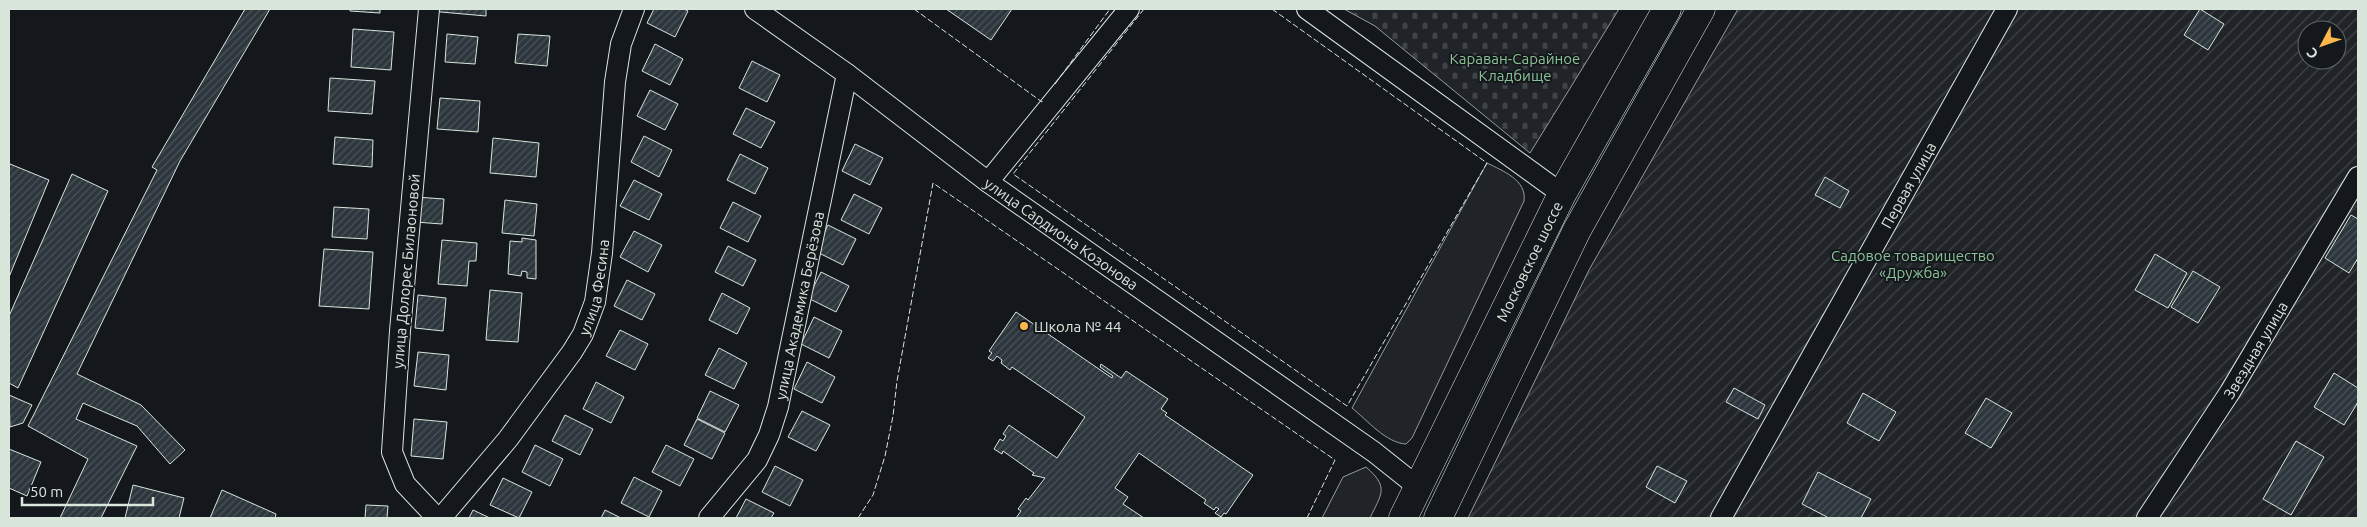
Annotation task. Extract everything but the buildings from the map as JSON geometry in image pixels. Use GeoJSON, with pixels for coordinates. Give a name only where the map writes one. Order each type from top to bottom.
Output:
{"type":"FeatureCollection","features":[{"type":"Feature","properties":{"kind":"highway","name":"Московское шоссе"},"geometry":{"type":"LineString","coordinates":[[1403,518],[1562,194],[1667,9]]}},
{"type":"Feature","properties":{"kind":"highway","name":"Московское шоссе"},"geometry":{"type":"LineString","coordinates":[[1438,518],[1577,230],[1700,9]]}},
{"type":"Feature","properties":{"kind":"street","name":"улица Долорес Билаоновой"},"geometry":{"type":"LineString","coordinates":[[429,9],[400,330],[392,452],[405,484],[437,518]]}},
{"type":"Feature","properties":{"kind":"street","name":"улица Фесина"},"geometry":{"type":"LineString","coordinates":[[441,518],[508,439],[572,352],[583,334],[595,302],[602,253],[615,82],[621,44],[634,9]]}},
{"type":"Feature","properties":{"kind":"street","name":"улица Сардиона Козонова"},"geometry":{"type":"LineString","coordinates":[[755,9],[847,74],[988,182],[1374,452],[1418,487]]}},
{"type":"Feature","properties":{"kind":"street"},"geometry":{"type":"LineString","coordinates":[[988,182],[1129,9]]}},
{"type":"Feature","properties":{"kind":"street"},"geometry":{"type":"LineString","coordinates":[[1307,9],[1562,194]]}},
{"type":"Feature","properties":{"kind":"street","name":"Первая улица"},"geometry":{"type":"LineString","coordinates":[[1721,518],[2007,9]]}},
{"type":"Feature","properties":{"kind":"street","name":"улица Академика Берёзова"},"geometry":{"type":"LineString","coordinates":[[709,518],[757,460],[769,436],[778,406],[847,74]]}},
{"type":"Feature","properties":{"kind":"street","name":"Звездная улица"},"geometry":{"type":"LineString","coordinates":[[2147,518],[2230,392],[2358,177]]}},
{"type":"Feature","properties":{"kind":"green space","name":"Караван-Сарайное Кладбище"},"geometry":{"type":"Polygon","coordinates":[[[1344,9],[1619,9],[1530,153],[1375,26],[1344,9]]]}},
{"type":"Feature","properties":{"kind":"green space","name":"Садовое товарищество «Дружба»"},"geometry":{"type":"Polygon","coordinates":[[[1738,9],[2358,9],[2358,518],[1468,518],[1589,270],[1738,9]]]}},
{"type":"Feature","properties":{"kind":"green space"},"geometry":{"type":"Polygon","coordinates":[[[1487,163],[1507,173],[1518,182],[1522,187],[1524,201],[1412,438],[1406,444],[1399,443],[1384,435],[1352,408],[1487,163]]]}},
{"type":"Feature","properties":{"kind":"green space"},"geometry":{"type":"Polygon","coordinates":[[[1366,467],[1381,485],[1378,502],[1370,518],[1322,518],[1343,477],[1366,467]]]}},
{"type":"Feature","properties":{"kind":"fence"},"geometry":{"type":"LineString","coordinates":[[914,9],[1042,102],[1044,100]]}},
{"type":"Feature","properties":{"kind":"fence"},"geometry":{"type":"LineString","coordinates":[[1055,84],[1110,9]]}},
{"type":"Feature","properties":{"kind":"fence"},"geometry":{"type":"LineString","coordinates":[[1144,9],[1013,174],[1347,406],[1487,163],[1272,9]]}},
{"type":"Feature","properties":{"kind":"fence"},"geometry":{"type":"LineString","coordinates":[[858,518],[873,495],[885,456],[933,183],[1335,460],[1307,518]]}},
{"type":"Feature","properties":{"kind":"place","name":"Школа № 44"},"geometry":{"type":"Point","coordinates":[1024,326]}}]}
